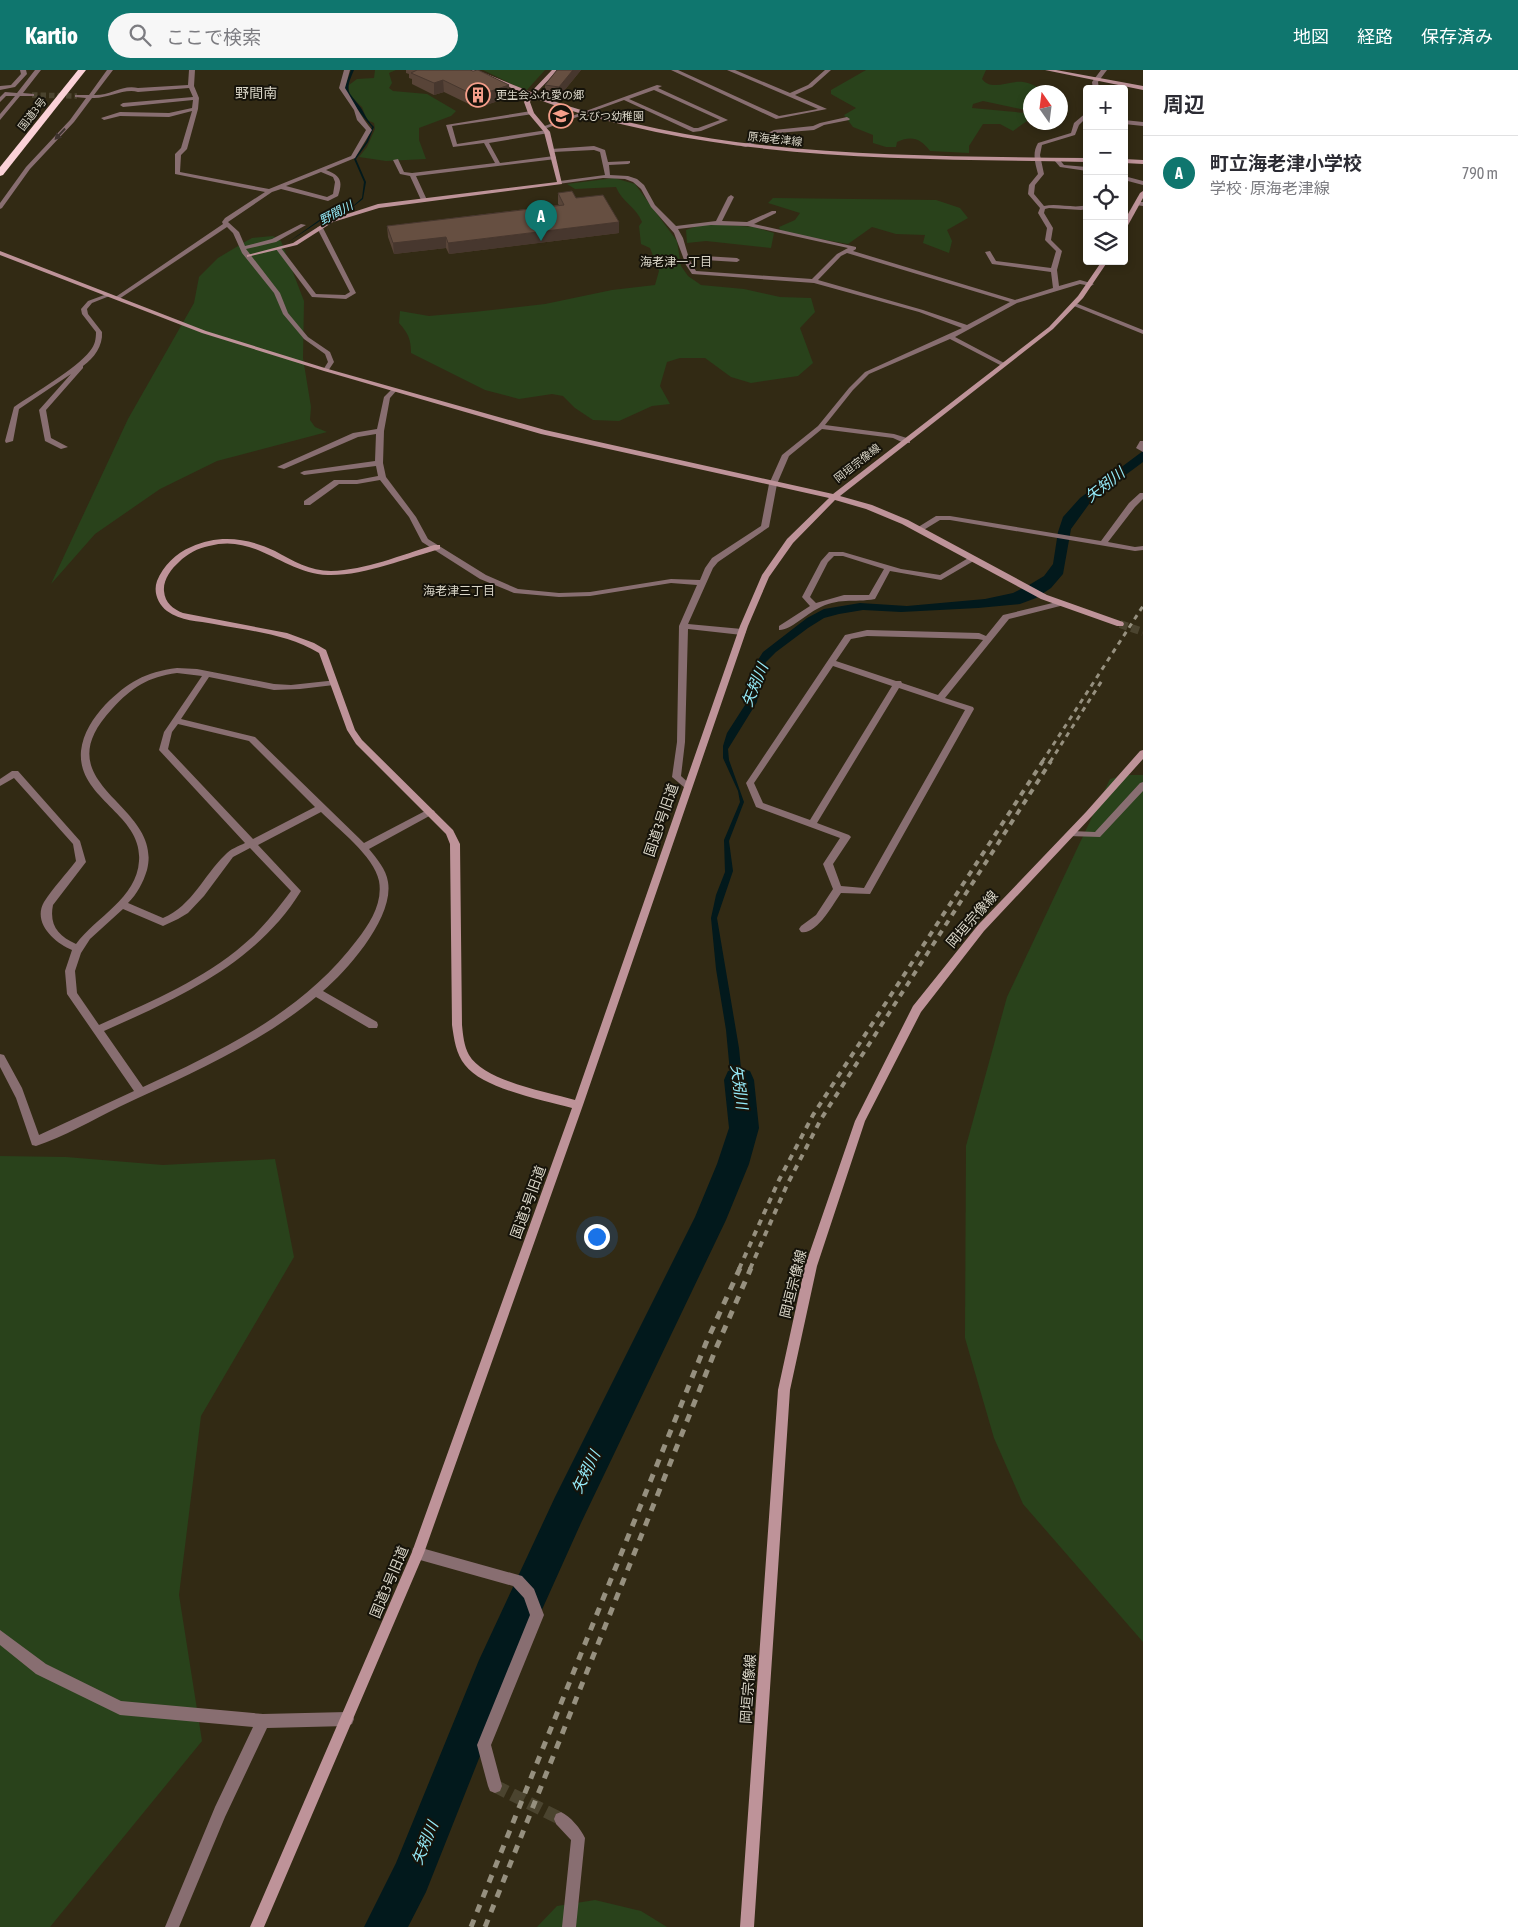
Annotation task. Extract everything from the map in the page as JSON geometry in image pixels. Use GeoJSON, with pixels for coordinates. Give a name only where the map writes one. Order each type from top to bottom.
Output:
{"type":"FeatureCollection","features":[{"type":"Feature","properties":{"kind":"highway","name":"国道3号"},"geometry":{"type":"LineString","coordinates":[[0,160],[72,70]]}},
{"type":"Feature","properties":{"kind":"highway","name":"国道3号"},"geometry":{"type":"LineString","coordinates":[[0,173],[82,70]]}},
{"type":"Feature","properties":{"kind":"street"},"geometry":{"type":"LineString","coordinates":[[0,88],[13,86],[24,74],[23,70]]}},
{"type":"Feature","properties":{"kind":"street"},"geometry":{"type":"LineString","coordinates":[[0,118],[38,70]]}},
{"type":"Feature","properties":{"kind":"street"},"geometry":{"type":"LineString","coordinates":[[0,207],[28,168],[92,98],[110,70]]}},
{"type":"Feature","properties":{"kind":"street"},"geometry":{"type":"LineString","coordinates":[[192,70],[191,86],[196,98],[195,109],[184,149],[178,154],[177,173],[270,191]]}},
{"type":"Feature","properties":{"kind":"street"},"geometry":{"type":"LineString","coordinates":[[326,370],[331,362],[328,353],[306,338],[285,313],[277,293],[242,248],[236,232],[225,222],[270,191],[353,157],[369,130],[342,88],[347,70]]}},
{"type":"Feature","properties":{"kind":"street","name":"原海老津線"},"geometry":{"type":"LineString","coordinates":[[473,70],[530,96],[584,114],[660,133],[744,146],[846,154],[1083,160]]}},
{"type":"Feature","properties":{"kind":"street"},"geometry":{"type":"LineString","coordinates":[[555,70],[530,96],[527,102],[531,113],[546,130],[553,150],[560,183]]}},
{"type":"Feature","properties":{"kind":"street"},"geometry":{"type":"LineString","coordinates":[[674,70],[778,118],[824,109],[730,70]]}},
{"type":"Feature","properties":{"kind":"street"},"geometry":{"type":"LineString","coordinates":[[790,95],[810,86],[828,70]]}},
{"type":"Feature","properties":{"kind":"street"},"geometry":{"type":"LineString","coordinates":[[1048,70],[1143,88]]}},
{"type":"Feature","properties":{"kind":"street"},"geometry":{"type":"LineString","coordinates":[[1094,85],[1104,70]]}},
{"type":"Feature","properties":{"kind":"street"},"geometry":{"type":"LineString","coordinates":[[77,96],[92,98],[102,97],[131,88],[138,90],[191,86]]}},
{"type":"Feature","properties":{"kind":"street"},"geometry":{"type":"LineString","coordinates":[[531,113],[449,125],[454,146],[546,130],[584,114],[656,87],[725,120],[699,130],[693,130],[625,99]]}},
{"type":"Feature","properties":{"kind":"street"},"geometry":{"type":"LineString","coordinates":[[138,90],[140,103]]}},
{"type":"Feature","properties":{"kind":"street"},"geometry":{"type":"LineString","coordinates":[[0,100],[5,94],[32,94]]}},
{"type":"Feature","properties":{"kind":"street"},"geometry":{"type":"LineString","coordinates":[[123,105],[196,98]]}},
{"type":"Feature","properties":{"kind":"street"},"geometry":{"type":"LineString","coordinates":[[104,118],[120,114],[169,115],[195,109]]}},
{"type":"Feature","properties":{"kind":"street"},"geometry":{"type":"LineString","coordinates":[[1043,208],[1031,194],[1032,185],[1041,174],[1036,159],[1038,148],[1040,144],[1073,134],[1078,122],[1083,118]]}},
{"type":"Feature","properties":{"kind":"street"},"geometry":{"type":"LineString","coordinates":[[744,146],[776,131],[814,128],[822,124],[847,119]]}},
{"type":"Feature","properties":{"kind":"street"},"geometry":{"type":"LineString","coordinates":[[1078,122],[1083,122]]}},
{"type":"Feature","properties":{"kind":"street"},"geometry":{"type":"LineString","coordinates":[[1128,122],[1143,124]]}},
{"type":"Feature","properties":{"kind":"street"},"geometry":{"type":"LineString","coordinates":[[485,141],[499,165]]}},
{"type":"Feature","properties":{"kind":"street"},"geometry":{"type":"LineString","coordinates":[[553,150],[594,148],[603,151],[608,177]]}},
{"type":"Feature","properties":{"kind":"street"},"geometry":{"type":"LineString","coordinates":[[396,160],[402,173],[412,175],[554,158]]}},
{"type":"Feature","properties":{"kind":"street"},"geometry":{"type":"LineString","coordinates":[[1057,160],[1062,166],[1083,169]]}},
{"type":"Feature","properties":{"kind":"street"},"geometry":{"type":"LineString","coordinates":[[1128,161],[1143,162]]}},
{"type":"Feature","properties":{"kind":"street"},"geometry":{"type":"LineString","coordinates":[[605,164],[628,162]]}},
{"type":"Feature","properties":{"kind":"street"},"geometry":{"type":"LineString","coordinates":[[282,187],[328,199],[336,195],[338,182],[335,176],[321,170]]}},
{"type":"Feature","properties":{"kind":"street"},"geometry":{"type":"LineString","coordinates":[[412,175],[424,200]]}},
{"type":"Feature","properties":{"kind":"street"},"geometry":{"type":"LineString","coordinates":[[249,256],[295,244],[341,216],[360,210],[608,177],[630,178],[641,185],[653,205],[674,228],[680,238],[688,266],[694,273],[814,281],[921,311],[968,328]]}},
{"type":"Feature","properties":{"kind":"street"},"geometry":{"type":"LineString","coordinates":[[1128,179],[1143,183]]}},
{"type":"Feature","properties":{"kind":"street"},"geometry":{"type":"LineString","coordinates":[[1128,214],[1140,204],[1143,193]]}},
{"type":"Feature","properties":{"kind":"street"},"geometry":{"type":"LineString","coordinates":[[718,223],[731,198]]}},
{"type":"Feature","properties":{"kind":"street"},"geometry":{"type":"LineString","coordinates":[[1043,208],[1053,206],[1077,210],[1083,208]]}},
{"type":"Feature","properties":{"kind":"street"},"geometry":{"type":"LineString","coordinates":[[1043,208],[1041,214],[1050,228],[1048,240],[1058,251],[1054,270],[1056,290]]}},
{"type":"Feature","properties":{"kind":"street"},"geometry":{"type":"LineString","coordinates":[[748,224],[774,212]]}},
{"type":"Feature","properties":{"kind":"street"},"geometry":{"type":"LineString","coordinates":[[674,228],[718,223],[748,224],[854,248],[839,255],[814,281]]}},
{"type":"Feature","properties":{"kind":"street"},"geometry":{"type":"LineString","coordinates":[[117,298],[227,224]]}},
{"type":"Feature","properties":{"kind":"street"},"geometry":{"type":"LineString","coordinates":[[242,248],[270,243],[285,237],[303,226]]}},
{"type":"Feature","properties":{"kind":"street"},"geometry":{"type":"LineString","coordinates":[[279,249],[310,294],[314,296],[346,297],[353,293],[320,228]]}},
{"type":"Feature","properties":{"kind":"street"},"geometry":{"type":"LineString","coordinates":[[846,252],[1015,302]]}},
{"type":"Feature","properties":{"kind":"street"},"geometry":{"type":"LineString","coordinates":[[988,252],[994,263],[1054,270]]}},
{"type":"Feature","properties":{"kind":"street"},"geometry":{"type":"LineString","coordinates":[[0,253],[204,332],[394,390],[544,432],[834,497]]}},
{"type":"Feature","properties":{"kind":"street"},"geometry":{"type":"LineString","coordinates":[[686,257],[737,260]]}},
{"type":"Feature","properties":{"kind":"street","name":"岡垣宗像線"},"geometry":{"type":"LineString","coordinates":[[834,497],[1050,328],[1076,305],[1092,284],[1103,265]]}},
{"type":"Feature","properties":{"kind":"street"},"geometry":{"type":"LineString","coordinates":[[688,786],[676,777],[681,742],[683,626],[702,583],[715,560],[765,527],[774,484],[780,465],[786,455],[820,427],[851,389],[867,373],[950,337],[1015,302],[1080,282],[1092,284]]}},
{"type":"Feature","properties":{"kind":"street"},"geometry":{"type":"LineString","coordinates":[[64,447],[48,439],[42,410],[93,353],[100,338],[99,332],[85,314],[84,309],[90,302],[108,295]]}},
{"type":"Feature","properties":{"kind":"street"},"geometry":{"type":"LineString","coordinates":[[1076,305],[1143,332]]}},
{"type":"Feature","properties":{"kind":"street"},"geometry":{"type":"LineString","coordinates":[[950,337],[1004,365]]}},
{"type":"Feature","properties":{"kind":"street"},"geometry":{"type":"LineString","coordinates":[[9,441],[16,408],[84,362]]}},
{"type":"Feature","properties":{"kind":"street"},"geometry":{"type":"LineString","coordinates":[[394,390],[387,397],[380,431],[378,463],[382,477],[412,517],[425,540],[483,578],[517,591],[559,595],[590,594],[672,580],[702,583]]}},
{"type":"Feature","properties":{"kind":"street"},"geometry":{"type":"LineString","coordinates":[[820,427],[894,436],[907,441]]}},
{"type":"Feature","properties":{"kind":"street"},"geometry":{"type":"LineString","coordinates":[[281,467],[356,435],[380,431]]}},
{"type":"Feature","properties":{"kind":"street"},"geometry":{"type":"LineString","coordinates":[[1143,443],[1140,448],[1143,450]]}},
{"type":"Feature","properties":{"kind":"street"},"geometry":{"type":"LineString","coordinates":[[304,473],[378,463]]}},
{"type":"Feature","properties":{"kind":"street"},"geometry":{"type":"LineString","coordinates":[[307,503],[337,482],[357,482],[382,477]]}},
{"type":"Feature","properties":{"kind":"street"},"geometry":{"type":"LineString","coordinates":[[1104,543],[1132,505],[1143,494]]}},
{"type":"Feature","properties":{"kind":"street","name":"岡垣宗像線"},"geometry":{"type":"LineString","coordinates":[[834,497],[869,507],[919,529],[1022,587],[1044,597],[1120,624]]}},
{"type":"Feature","properties":{"kind":"street","name":"国道3号旧道"},"geometry":{"type":"LineString","coordinates":[[257,1927],[418,1554],[578,1105],[742,632],[765,577],[776,559],[810,520],[834,497]]}},
{"type":"Feature","properties":{"kind":"street"},"geometry":{"type":"LineString","coordinates":[[919,529],[940,518],[950,518],[1044,535],[1135,549],[1143,548]]}},
{"type":"Feature","properties":{"kind":"street"},"geometry":{"type":"LineString","coordinates":[[437,547],[332,573],[303,570],[257,545],[245,542],[221,541],[187,550],[176,558],[168,569],[159,590],[161,599],[171,610],[184,616],[300,639],[313,644],[323,652],[351,730],[359,742],[450,832],[457,856],[457,1025],[461,1049],[473,1067],[499,1082],[578,1105]]}},
{"type":"Feature","properties":{"kind":"street"},"geometry":{"type":"LineString","coordinates":[[814,605],[806,597],[825,561],[832,554],[843,554],[888,568],[942,578],[973,559]]}},
{"type":"Feature","properties":{"kind":"street"},"geometry":{"type":"LineString","coordinates":[[782,628],[814,605],[831,600],[872,597],[888,568]]}},
{"type":"Feature","properties":{"kind":"street"},"geometry":{"type":"LineString","coordinates":[[941,697],[1006,618],[1061,603]]}},
{"type":"Feature","properties":{"kind":"street"},"geometry":{"type":"LineString","coordinates":[[683,626],[742,632]]}},
{"type":"Feature","properties":{"kind":"street"},"geometry":{"type":"LineString","coordinates":[[838,889],[828,864],[846,836],[759,805],[750,783],[848,637],[867,633],[979,636],[988,639]]}},
{"type":"Feature","properties":{"kind":"street"},"geometry":{"type":"LineString","coordinates":[[831,662],[941,697],[970,709],[867,892],[838,889]]}},
{"type":"Feature","properties":{"kind":"street"},"geometry":{"type":"LineString","coordinates":[[141,1092],[72,994],[68,979],[69,965],[76,948],[121,904],[138,882],[144,863],[142,844],[136,829],[94,782],[88,771],[85,759],[86,743],[98,719],[128,685],[168,670],[208,674],[268,686],[292,687],[334,682]]}},
{"type":"Feature","properties":{"kind":"street"},"geometry":{"type":"LineString","coordinates":[[97,1030],[183,991],[220,969],[257,940],[281,914],[296,891],[163,750],[168,732],[208,674]]}},
{"type":"Feature","properties":{"kind":"street"},"geometry":{"type":"LineString","coordinates":[[812,824],[898,683]]}},
{"type":"Feature","properties":{"kind":"street"},"geometry":{"type":"LineString","coordinates":[[0,1058],[12,1076],[24,1102],[36,1142],[236,1047],[281,1020],[316,992],[361,942],[379,914],[384,898],[382,873],[363,848],[320,808],[252,739],[176,721]]}},
{"type":"Feature","properties":{"kind":"street","name":"岡垣宗像線"},"geometry":{"type":"LineString","coordinates":[[747,1927],[784,1390],[811,1266],[860,1121],[918,1010],[981,928],[1071,834],[1143,753]]}},
{"type":"Feature","properties":{"kind":"street"},"geometry":{"type":"LineString","coordinates":[[0,784],[15,773],[77,843],[81,862],[48,904],[46,912],[48,927],[54,936],[76,948]]}},
{"type":"Feature","properties":{"kind":"street"},"geometry":{"type":"LineString","coordinates":[[1071,834],[1097,835],[1143,785]]}},
{"type":"Feature","properties":{"kind":"street"},"geometry":{"type":"LineString","coordinates":[[121,904],[162,922],[175,918],[192,905],[218,867],[230,855],[320,808]]}},
{"type":"Feature","properties":{"kind":"street"},"geometry":{"type":"LineString","coordinates":[[363,848],[430,812]]}},
{"type":"Feature","properties":{"kind":"street"},"geometry":{"type":"LineString","coordinates":[[804,929],[819,918],[838,889]]}},
{"type":"Feature","properties":{"kind":"street"},"geometry":{"type":"LineString","coordinates":[[316,992],[373,1025]]}},
{"type":"Feature","properties":{"kind":"street"},"geometry":{"type":"LineString","coordinates":[[418,1554],[517,1581],[530,1594],[537,1615],[484,1746],[496,1786]]}},
{"type":"Feature","properties":{"kind":"street"},"geometry":{"type":"LineString","coordinates":[[0,1637],[40,1669],[120,1708],[263,1721],[347,1719]]}},
{"type":"Feature","properties":{"kind":"street"},"geometry":{"type":"LineString","coordinates":[[172,1927],[220,1812],[263,1721]]}},
{"type":"Feature","properties":{"kind":"street"},"geometry":{"type":"LineString","coordinates":[[561,1819],[578,1838],[569,1927]]}},
{"type":"Feature","properties":{"kind":"green space"},"geometry":{"type":"Polygon","coordinates":[[[375,70],[396,70],[389,73],[392,83],[389,88],[393,91],[427,94],[456,111],[451,116],[419,128],[419,140],[426,159],[386,161],[359,157],[367,147],[375,129],[374,123],[367,120],[362,107],[349,94],[349,85],[357,79],[374,78],[375,70]]]}},
{"type":"Feature","properties":{"kind":"green space"},"geometry":{"type":"Polygon","coordinates":[[[483,70],[545,70],[526,91],[483,70]]]}},
{"type":"Feature","properties":{"kind":"green space"},"geometry":{"type":"Polygon","coordinates":[[[866,70],[986,70],[982,79],[989,84],[998,85],[1022,82],[1033,85],[1023,85],[1023,110],[983,101],[973,104],[972,108],[1023,113],[1023,124],[1013,131],[1000,124],[983,124],[969,146],[969,153],[930,151],[916,139],[897,142],[896,147],[886,147],[873,143],[873,135],[853,127],[844,115],[856,108],[831,94],[831,90],[866,70]]]}},
{"type":"Feature","properties":{"kind":"green space"},"geometry":{"type":"Polygon","coordinates":[[[614,178],[635,184],[677,241],[681,266],[688,276],[701,285],[744,289],[780,297],[811,298],[815,312],[800,328],[813,363],[798,376],[751,383],[731,377],[705,358],[680,358],[667,362],[660,386],[670,404],[652,406],[619,421],[593,420],[575,408],[563,396],[552,394],[519,399],[485,390],[411,353],[408,336],[399,323],[400,311],[429,316],[474,312],[545,304],[612,290],[655,285],[659,271],[650,248],[641,244],[639,226],[642,222],[616,187],[575,189],[567,184],[614,178]]]}},
{"type":"Feature","properties":{"kind":"green space"},"geometry":{"type":"Polygon","coordinates":[[[773,198],[936,200],[960,208],[968,218],[947,230],[952,241],[949,253],[923,243],[925,235],[896,234],[872,227],[848,244],[781,232],[779,227],[795,220],[800,213],[768,203],[773,198]]]}},
{"type":"Feature","properties":{"kind":"green space"},"geometry":{"type":"Polygon","coordinates":[[[712,224],[754,227],[774,233],[771,248],[706,241],[687,243],[686,230],[712,224]]]}},
{"type":"Feature","properties":{"kind":"green space"},"geometry":{"type":"Polygon","coordinates":[[[273,236],[281,241],[304,301],[303,358],[311,407],[310,420],[315,427],[327,432],[217,461],[160,489],[95,534],[51,584],[128,419],[194,303],[199,277],[218,258],[252,238],[273,236]]]}},
{"type":"Feature","properties":{"kind":"green space"},"geometry":{"type":"Polygon","coordinates":[[[1126,775],[1143,775],[1143,1642],[1023,1504],[994,1438],[965,1338],[966,1146],[1007,997],[1110,779],[1126,775]]]}},
{"type":"Feature","properties":{"kind":"green space"},"geometry":{"type":"Polygon","coordinates":[[[0,1156],[66,1157],[163,1165],[275,1159],[294,1257],[201,1416],[179,1595],[202,1741],[50,1927],[0,1927],[0,1156]]]}},
{"type":"Feature","properties":{"kind":"green space"},"geometry":{"type":"Polygon","coordinates":[[[595,1900],[641,1911],[667,1927],[537,1927],[557,1906],[595,1900]]]}},
{"type":"Feature","properties":{"kind":"water","name":"野間川"},"geometry":{"type":"Polygon","coordinates":[[[351,70],[354,70],[348,87],[350,94],[374,127],[368,142],[356,159],[366,182],[363,199],[354,206],[323,219],[287,243],[322,218],[353,206],[362,198],[364,182],[354,159],[366,142],[372,127],[344,89],[351,70]]]}},
{"type":"Feature","properties":{"kind":"water"},"geometry":{"type":"Polygon","coordinates":[[[1143,451],[1143,462],[1092,500],[1071,529],[1063,574],[1051,588],[1036,598],[1020,604],[978,608],[901,612],[863,610],[839,614],[824,618],[808,628],[766,662],[762,672],[757,702],[728,749],[729,760],[744,802],[729,841],[733,871],[717,918],[739,1048],[746,1121],[734,1115],[726,1030],[716,969],[711,918],[716,895],[725,872],[724,840],[740,802],[738,791],[723,758],[723,746],[727,733],[745,705],[756,663],[763,652],[807,618],[824,609],[860,603],[907,606],[985,599],[1013,593],[1029,585],[1044,576],[1053,564],[1058,532],[1063,517],[1080,498],[1143,451]]]}},
{"type":"Feature","properties":{"kind":"building"},"geometry":{"type":"Polygon","coordinates":[[[417,70],[478,70],[509,85],[476,96],[443,80],[434,83],[411,73],[417,70]]]}},
{"type":"Feature","properties":{"kind":"building"},"geometry":{"type":"Polygon","coordinates":[[[557,70],[573,70],[559,87],[545,85],[557,70]]]}},
{"type":"Feature","properties":{"kind":"building"},"geometry":{"type":"Polygon","coordinates":[[[572,191],[576,198],[603,195],[619,222],[448,243],[446,237],[393,243],[387,226],[564,205],[558,193],[572,191]]]}},
{"type":"Feature","properties":{"kind":"waterway","name":"矢矧川"},"geometry":{"type":"LineString","coordinates":[[385,1927],[411,1877],[493,1674],[568,1510],[710,1220],[733,1164],[744,1128],[739,1080]]}},
{"type":"Feature","properties":{"kind":"tunnel"},"geometry":{"type":"LineString","coordinates":[[32,95],[77,96]]}},
{"type":"Feature","properties":{"kind":"tunnel"},"geometry":{"type":"LineString","coordinates":[[1120,624],[1143,632]]}},
{"type":"Feature","properties":{"kind":"tunnel"},"geometry":{"type":"LineString","coordinates":[[495,1786],[561,1819]]}},
{"type":"Feature","properties":{"kind":"railway"},"geometry":{"type":"LineString","coordinates":[[1042,762],[1143,606]]}},
{"type":"Feature","properties":{"kind":"railway"},"geometry":{"type":"LineString","coordinates":[[1050,762],[1103,679]]}},
{"type":"Feature","properties":{"kind":"railway"},"geometry":{"type":"LineString","coordinates":[[739,1269],[779,1180],[813,1115],[1043,761]]}},
{"type":"Feature","properties":{"kind":"railway"},"geometry":{"type":"LineString","coordinates":[[750,1269],[787,1185],[821,1119],[1051,761]]}},
{"type":"Feature","properties":{"kind":"railway"},"geometry":{"type":"LineString","coordinates":[[471,1927],[706,1343],[740,1268]]}},
{"type":"Feature","properties":{"kind":"railway"},"geometry":{"type":"LineString","coordinates":[[485,1927],[717,1346],[751,1268]]}},
{"type":"Feature","properties":{"kind":"place","name":"更生会ふれ愛の郷"},"geometry":{"type":"Point","coordinates":[478,95]}},
{"type":"Feature","properties":{"kind":"place","name":"えびつ幼稚園"},"geometry":{"type":"Point","coordinates":[561,116]}},
{"type":"Feature","properties":{"kind":"place","name":"町立海老津小学校"},"geometry":{"type":"Point","coordinates":[541,241]}},
{"type":"Feature","properties":{"kind":"district","name":"野間南"},"geometry":{"type":"Point","coordinates":[256,93]}},
{"type":"Feature","properties":{"kind":"district","name":"海老津一丁目"},"geometry":{"type":"Point","coordinates":[676,262]}},
{"type":"Feature","properties":{"kind":"district","name":"海老津三丁目"},"geometry":{"type":"Point","coordinates":[459,591]}}]}
